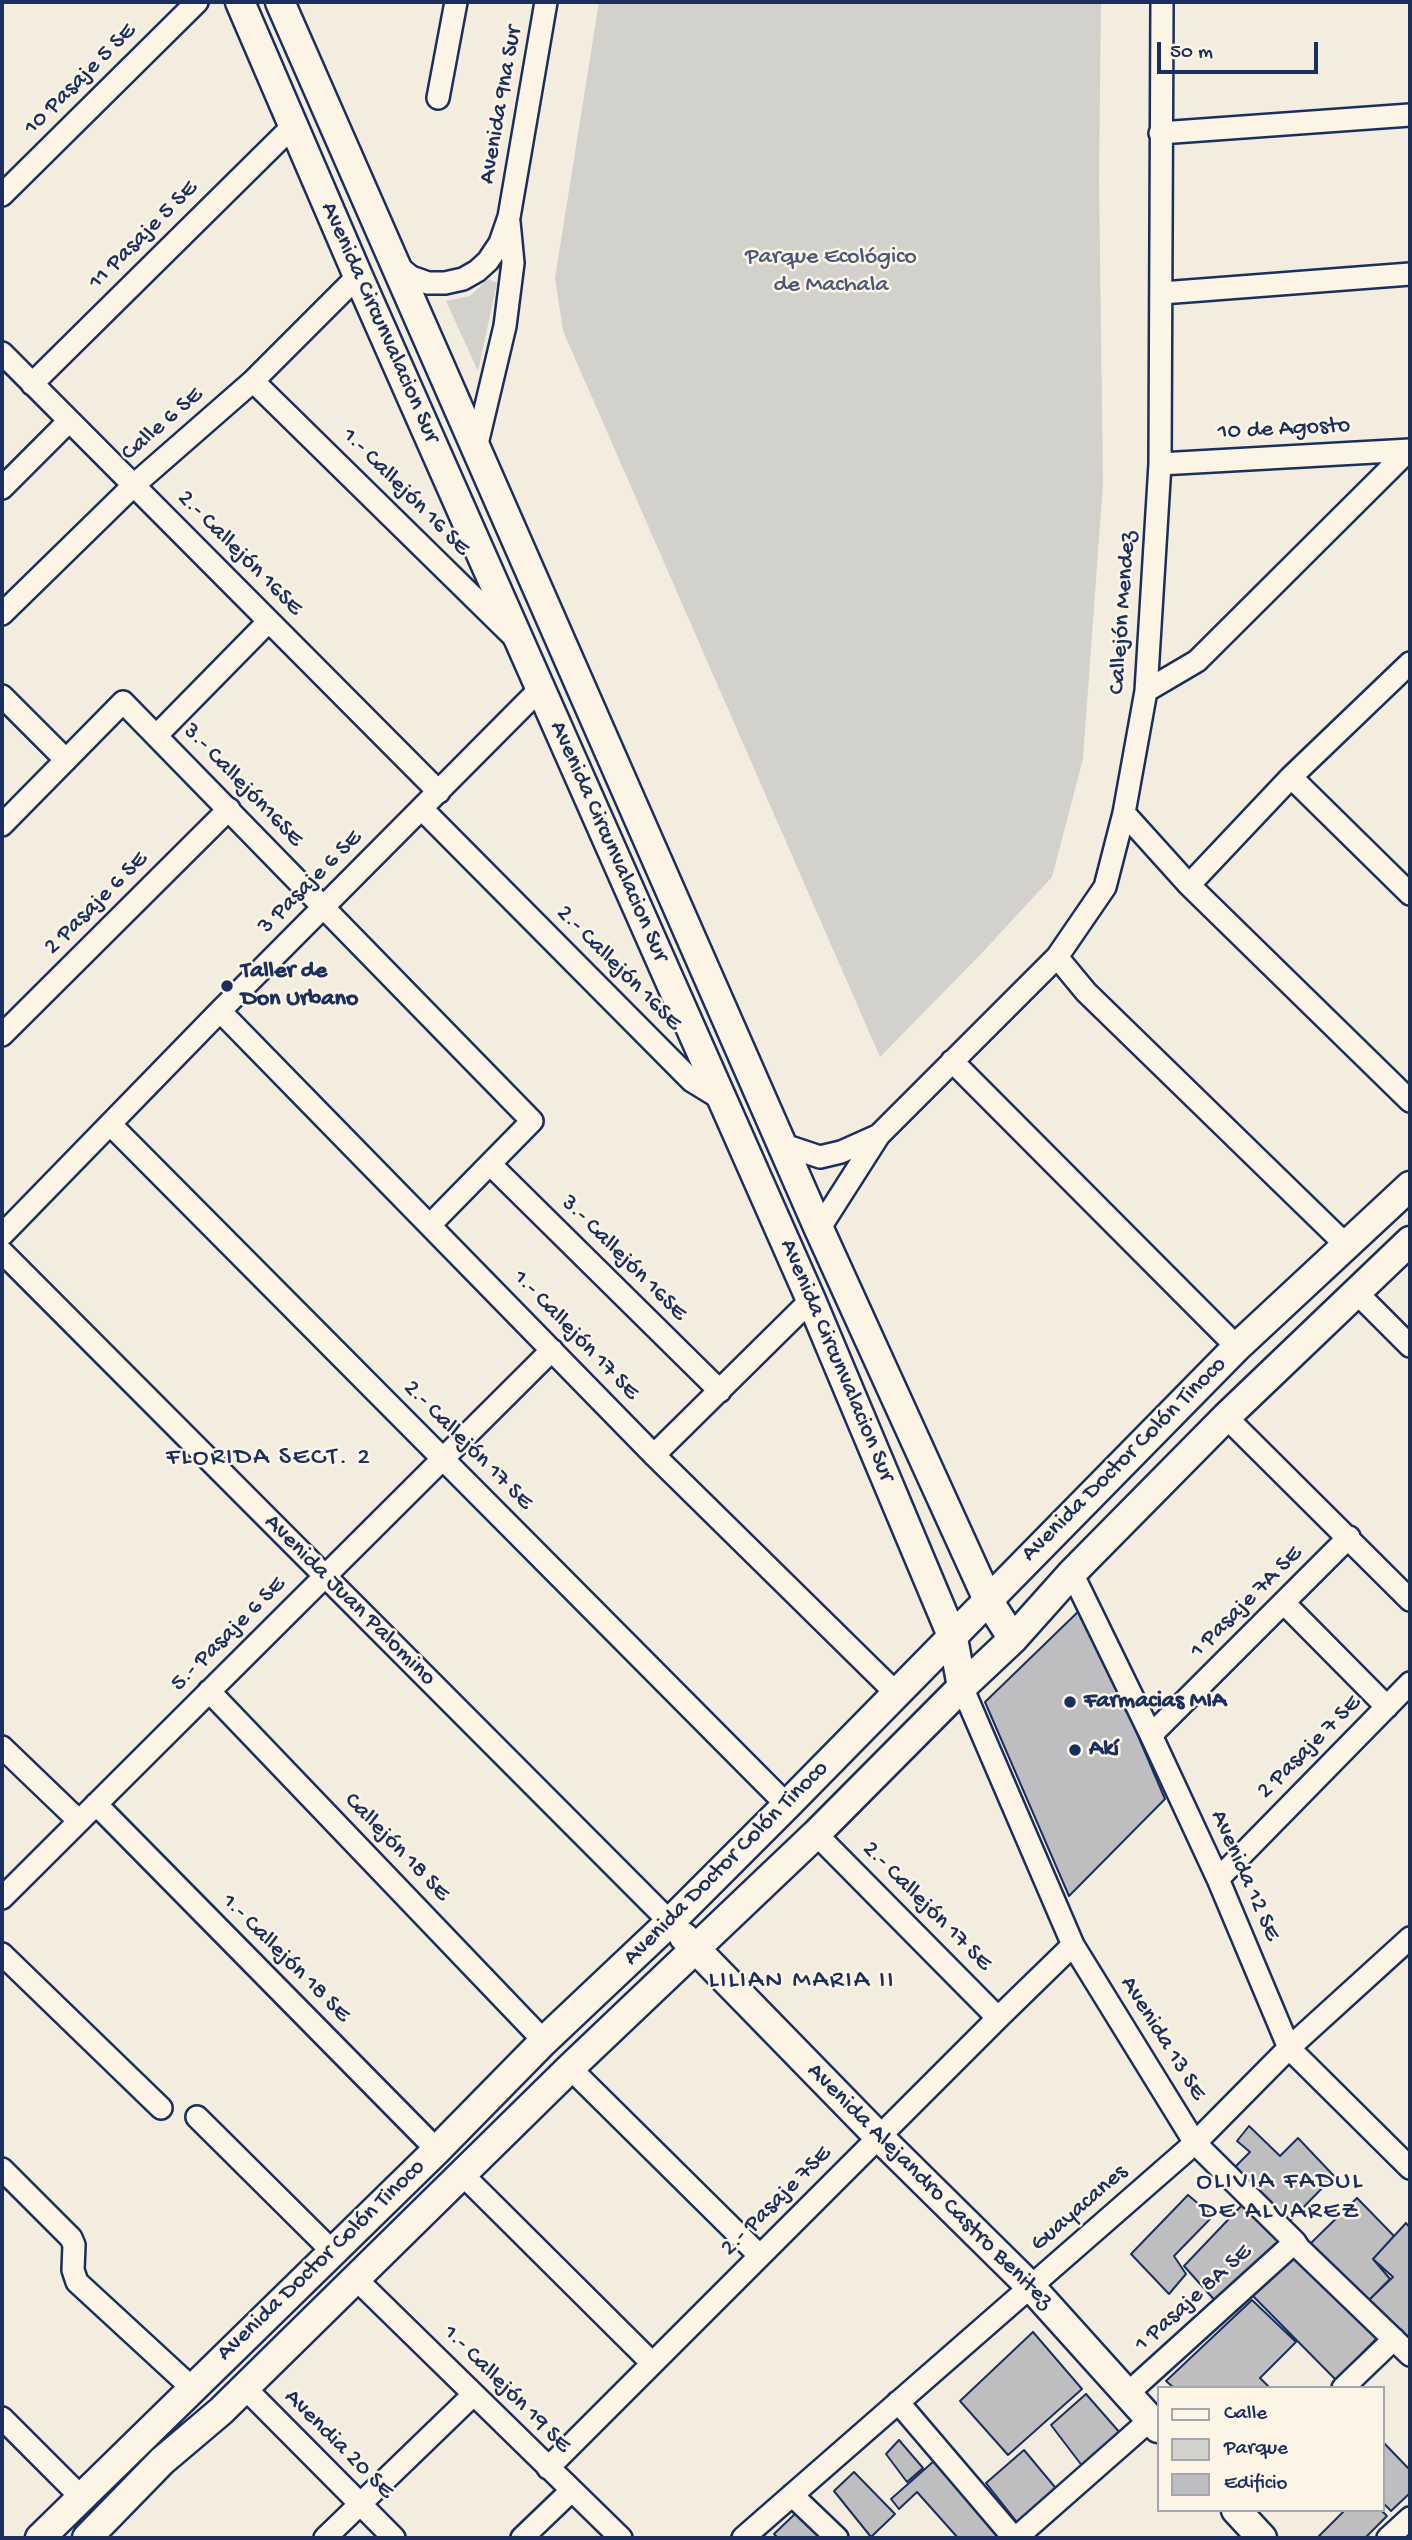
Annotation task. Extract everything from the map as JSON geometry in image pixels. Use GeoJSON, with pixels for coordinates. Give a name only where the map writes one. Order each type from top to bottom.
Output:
{"type":"FeatureCollection","features":[{"type":"Feature","properties":{"kind":"main road","name":"Avenida Circunvalacion Sur"},"geometry":{"type":"LineString","coordinates":[[240,2],[358,276],[811,1300],[953,1638],[962,1687]]}},
{"type":"Feature","properties":{"kind":"main road","name":"Avenida Circunvalacion Sur"},"geometry":{"type":"LineString","coordinates":[[280,2],[818,1229],[988,1600],[1013,1639]]}},
{"type":"Feature","properties":{"kind":"main road"},"geometry":{"type":"LineString","coordinates":[[492,579],[526,562]]}},
{"type":"Feature","properties":{"kind":"main road"},"geometry":{"type":"LineString","coordinates":[[727,1110],[763,1103]]}},
{"type":"Feature","properties":{"kind":"main road","name":"Avenida Doctor Colón Tinoco"},"geometry":{"type":"LineString","coordinates":[[40,2538],[438,2150],[544,2041],[788,1805],[1237,1347],[1410,1186]]}},
{"type":"Feature","properties":{"kind":"main road","name":"Avenida Doctor Colón Tinoco"},"geometry":{"type":"LineString","coordinates":[[87,2538],[162,2461],[245,2388],[570,2068],[816,1834],[1013,1639],[1072,1573],[1226,1417],[1410,1241]]}},
{"type":"Feature","properties":{"kind":"main road","name":"Avenida Juan Palomino"},"geometry":{"type":"LineString","coordinates":[[670,1922],[696,1949]]}},
{"type":"Feature","properties":{"kind":"main road","name":"Avenida Alejandro Castro Benitez"},"geometry":{"type":"LineString","coordinates":[[696,1949],[879,2137],[1031,2287],[1154,2424]]}},
{"type":"Feature","properties":{"kind":"main road"},"geometry":{"type":"LineString","coordinates":[[1238,2512],[1262,2538]]}},
{"type":"Feature","properties":{"kind":"street","name":"10 Pasaje 5 SE"},"geometry":{"type":"LineString","coordinates":[[2,195],[197,2]]}},
{"type":"Feature","properties":{"kind":"street"},"geometry":{"type":"LineString","coordinates":[[438,98],[456,2]]}},
{"type":"Feature","properties":{"kind":"street","name":"Avenida 9na Sur"},"geometry":{"type":"LineString","coordinates":[[395,264],[411,277],[428,283],[445,283],[463,279],[477,271],[488,261],[500,243],[509,217],[546,2]]}},
{"type":"Feature","properties":{"kind":"street","name":"Callejón Mendez"},"geometry":{"type":"LineString","coordinates":[[818,1229],[878,1135],[1057,957],[1105,887],[1124,813],[1146,691],[1160,464],[1162,2]]}},
{"type":"Feature","properties":{"kind":"street"},"geometry":{"type":"LineString","coordinates":[[1160,133],[1410,115]]}},
{"type":"Feature","properties":{"kind":"street","name":"11 Pasaje 5 SE"},"geometry":{"type":"LineString","coordinates":[[32,384],[293,126]]}},
{"type":"Feature","properties":{"kind":"street","name":"Avenida 9na Sur"},"geometry":{"type":"LineString","coordinates":[[476,448],[505,326],[513,263],[509,217]]}},
{"type":"Feature","properties":{"kind":"street"},"geometry":{"type":"LineString","coordinates":[[1162,293],[1410,274]]}},
{"type":"Feature","properties":{"kind":"street","name":"Calle 6 SE"},"geometry":{"type":"LineString","coordinates":[[2,614],[134,485],[253,381],[358,276]]}},
{"type":"Feature","properties":{"kind":"street","name":"2.- Callejón 16SE"},"geometry":{"type":"LineString","coordinates":[[2,353],[439,792]]}},
{"type":"Feature","properties":{"kind":"street","name":"1.- Callejón 16 SE"},"geometry":{"type":"LineString","coordinates":[[253,381],[520,643]]}},
{"type":"Feature","properties":{"kind":"street"},"geometry":{"type":"LineString","coordinates":[[2,488],[69,421]]}},
{"type":"Feature","properties":{"kind":"street"},"geometry":{"type":"LineString","coordinates":[[1146,691],[1197,661],[1410,450]]}},
{"type":"Feature","properties":{"kind":"street","name":"10 de Agosto"},"geometry":{"type":"LineString","coordinates":[[1160,464],[1410,450]]}},
{"type":"Feature","properties":{"kind":"street"},"geometry":{"type":"LineString","coordinates":[[157,735],[269,621]]}},
{"type":"Feature","properties":{"kind":"street"},"geometry":{"type":"LineString","coordinates":[[1189,885],[1291,777],[1408,669]]}},
{"type":"Feature","properties":{"kind":"street","name":"3 Pasaje 6 SE"},"geometry":{"type":"LineString","coordinates":[[2,1235],[540,689]]}},
{"type":"Feature","properties":{"kind":"street"},"geometry":{"type":"LineString","coordinates":[[2,696],[66,760],[2,825]]}},
{"type":"Feature","properties":{"kind":"street","name":"3.- Callejón16SE"},"geometry":{"type":"LineString","coordinates":[[66,760],[122,702],[229,809],[322,908]]}},
{"type":"Feature","properties":{"kind":"street"},"geometry":{"type":"LineString","coordinates":[[1291,777],[1410,894]]}},
{"type":"Feature","properties":{"kind":"street","name":"2 Pasaje 6 SE"},"geometry":{"type":"LineString","coordinates":[[2,1035],[229,809]]}},
{"type":"Feature","properties":{"kind":"street","name":"2.- Callejón 16SE"},"geometry":{"type":"LineString","coordinates":[[422,809],[692,1081],[727,1110]]}},
{"type":"Feature","properties":{"kind":"street"},"geometry":{"type":"LineString","coordinates":[[1124,813],[1189,885],[1410,1101]]}},
{"type":"Feature","properties":{"kind":"street"},"geometry":{"type":"LineString","coordinates":[[322,908],[531,1121],[430,1225]]}},
{"type":"Feature","properties":{"kind":"street"},"geometry":{"type":"LineString","coordinates":[[1057,957],[1086,992],[1346,1245]]}},
{"type":"Feature","properties":{"kind":"street","name":"1.- Callejón 17 SE"},"geometry":{"type":"LineString","coordinates":[[220,1011],[654,1455],[897,1694]]}},
{"type":"Feature","properties":{"kind":"street"},"geometry":{"type":"LineString","coordinates":[[952,1061],[1237,1347]]}},
{"type":"Feature","properties":{"kind":"street","name":"2.- Callejón 17 SE"},"geometry":{"type":"LineString","coordinates":[[110,1124],[788,1805]]}},
{"type":"Feature","properties":{"kind":"street","name":"Callejón Mendez"},"geometry":{"type":"LineString","coordinates":[[781,1144],[820,1157],[841,1152],[878,1135]]}},
{"type":"Feature","properties":{"kind":"street","name":"3.- Callejón 16SE"},"geometry":{"type":"LineString","coordinates":[[490,1164],[720,1391]]}},
{"type":"Feature","properties":{"kind":"street","name":"Avenida Juan Palomino"},"geometry":{"type":"LineString","coordinates":[[2,1252],[670,1922]]}},
{"type":"Feature","properties":{"kind":"street"},"geometry":{"type":"LineString","coordinates":[[1356,1292],[1410,1346]]}},
{"type":"Feature","properties":{"kind":"street"},"geometry":{"type":"LineString","coordinates":[[654,1455],[811,1300]]}},
{"type":"Feature","properties":{"kind":"street","name":"5.- Pasaje 6 SE"},"geometry":{"type":"LineString","coordinates":[[2,1898],[552,1350]]}},
{"type":"Feature","properties":{"kind":"street"},"geometry":{"type":"LineString","coordinates":[[1226,1417],[1410,1600]]}},
{"type":"Feature","properties":{"kind":"street","name":"1 Pasaje 7A SE"},"geometry":{"type":"LineString","coordinates":[[1151,1735],[1349,1537]]}},
{"type":"Feature","properties":{"kind":"street","name":"Avenida 12 SE"},"geometry":{"type":"LineString","coordinates":[[1072,1573],[1217,1879],[1289,2048],[1410,2168]]}},
{"type":"Feature","properties":{"kind":"street"},"geometry":{"type":"LineString","coordinates":[[1284,1603],[1387,1707]]}},
{"type":"Feature","properties":{"kind":"street","name":"2 Pasaje 7 SE"},"geometry":{"type":"LineString","coordinates":[[1217,1879],[1410,1683]]}},
{"type":"Feature","properties":{"kind":"street","name":"Avenida 13 SE"},"geometry":{"type":"LineString","coordinates":[[962,1687],[1073,1945],[1195,2143],[1410,2355]]}},
{"type":"Feature","properties":{"kind":"street","name":"Callejón 18 SE"},"geometry":{"type":"LineString","coordinates":[[209,1691],[544,2041]]}},
{"type":"Feature","properties":{"kind":"street"},"geometry":{"type":"LineString","coordinates":[[2,1746],[79,1821]]}},
{"type":"Feature","properties":{"kind":"street","name":"1.- Callejón 18 SE"},"geometry":{"type":"LineString","coordinates":[[96,1804],[438,2150]]}},
{"type":"Feature","properties":{"kind":"street","name":"2.- Callejón 17 SE"},"geometry":{"type":"LineString","coordinates":[[816,1834],[998,2018]]}},
{"type":"Feature","properties":{"kind":"street","name":"2.- Pasaje 7SE"},"geometry":{"type":"LineString","coordinates":[[548,2468],[1073,1945]]}},
{"type":"Feature","properties":{"kind":"street","name":"Guayacanes"},"geometry":{"type":"LineString","coordinates":[[743,2538],[1195,2143],[1289,2048],[1408,1945]]}},
{"type":"Feature","properties":{"kind":"street"},"geometry":{"type":"LineString","coordinates":[[2,1954],[161,2108]]}},
{"type":"Feature","properties":{"kind":"street"},"geometry":{"type":"LineString","coordinates":[[570,2068],[760,2256]]}},
{"type":"Feature","properties":{"kind":"street"},"geometry":{"type":"LineString","coordinates":[[197,2117],[332,2251]]}},
{"type":"Feature","properties":{"kind":"street"},"geometry":{"type":"LineString","coordinates":[[2,2169],[71,2238],[74,2245],[73,2270],[77,2283],[192,2388]]}},
{"type":"Feature","properties":{"kind":"street"},"geometry":{"type":"LineString","coordinates":[[462,2174],[652,2363]]}},
{"type":"Feature","properties":{"kind":"street","name":"1 Pasaje 8A SE"},"geometry":{"type":"LineString","coordinates":[[1128,2395],[1295,2242]]}},
{"type":"Feature","properties":{"kind":"street","name":"1.- Callejón 19 SE"},"geometry":{"type":"LineString","coordinates":[[356,2279],[621,2538]]}},
{"type":"Feature","properties":{"kind":"street"},"geometry":{"type":"LineString","coordinates":[[1345,2386],[1394,2339]]}},
{"type":"Feature","properties":{"kind":"street","name":"Avendia 20 SE"},"geometry":{"type":"LineString","coordinates":[[245,2388],[394,2538]]}},
{"type":"Feature","properties":{"kind":"street"},"geometry":{"type":"LineString","coordinates":[[325,2538],[473,2395]]}},
{"type":"Feature","properties":{"kind":"street"},"geometry":{"type":"LineString","coordinates":[[898,2402],[1015,2538],[1154,2424]]}},
{"type":"Feature","properties":{"kind":"street"},"geometry":{"type":"LineString","coordinates":[[2,2418],[82,2498]]}},
{"type":"Feature","properties":{"kind":"street"},"geometry":{"type":"LineString","coordinates":[[522,2538],[571,2491]]}},
{"type":"Feature","properties":{"kind":"street"},"geometry":{"type":"LineString","coordinates":[[792,2495],[837,2538]]}},
{"type":"Feature","properties":{"kind":"street"},"geometry":{"type":"LineString","coordinates":[[1388,2538],[1410,2518]]}},
{"type":"Feature","properties":{"kind":"green space","name":"Parque Ecológico de Machala"},"geometry":{"type":"Polygon","coordinates":[[[599,2],[1101,2],[1099,177],[1103,483],[1083,759],[1052,877],[880,1057],[563,331],[555,278],[599,2]]]}},
{"type":"Feature","properties":{"kind":"green space"},"geometry":{"type":"Polygon","coordinates":[[[488,279],[497,283],[478,371],[446,301],[470,296],[488,279]]]}},
{"type":"Feature","properties":{"kind":"building","name":"Akí"},"geometry":{"type":"Polygon","coordinates":[[[1083,1607],[1165,1799],[1069,1896],[985,1702],[1083,1607]]]}},
{"type":"Feature","properties":{"kind":"building"},"geometry":{"type":"Polygon","coordinates":[[[1249,2126],[1280,2156],[1298,2138],[1334,2176],[1288,2223],[1234,2168],[1250,2152],[1237,2141],[1249,2126]]]}},
{"type":"Feature","properties":{"kind":"building"},"geometry":{"type":"Polygon","coordinates":[[[1188,2195],[1213,2216],[1174,2256],[1186,2274],[1169,2294],[1131,2254],[1188,2195]]]}},
{"type":"Feature","properties":{"kind":"building"},"geometry":{"type":"Polygon","coordinates":[[[1357,2198],[1394,2236],[1373,2259],[1390,2279],[1368,2301],[1310,2244],[1357,2198]]]}},
{"type":"Feature","properties":{"kind":"building"},"geometry":{"type":"Polygon","coordinates":[[[1244,2203],[1283,2241],[1218,2304],[1184,2266],[1244,2203]]]}},
{"type":"Feature","properties":{"kind":"building"},"geometry":{"type":"Polygon","coordinates":[[[1406,2223],[1410,2228],[1410,2339],[1368,2301],[1393,2277],[1373,2259],[1406,2223]]]}},
{"type":"Feature","properties":{"kind":"building"},"geometry":{"type":"Polygon","coordinates":[[[1299,2248],[1382,2333],[1336,2380],[1252,2295],[1299,2248]]]}},
{"type":"Feature","properties":{"kind":"building"},"geometry":{"type":"Polygon","coordinates":[[[1252,2300],[1296,2342],[1260,2378],[1268,2386],[1172,2386],[1166,2381],[1252,2300]]]}},
{"type":"Feature","properties":{"kind":"building"},"geometry":{"type":"Polygon","coordinates":[[[1033,2332],[1082,2389],[1008,2455],[960,2401],[1033,2332]]]}},
{"type":"Feature","properties":{"kind":"building"},"geometry":{"type":"Polygon","coordinates":[[[1086,2394],[1121,2434],[1083,2467],[1051,2425],[1086,2394]]]}},
{"type":"Feature","properties":{"kind":"building"},"geometry":{"type":"Polygon","coordinates":[[[899,2440],[923,2468],[907,2482],[886,2454],[899,2440]]]}},
{"type":"Feature","properties":{"kind":"building"},"geometry":{"type":"Polygon","coordinates":[[[1384,2443],[1410,2470],[1410,2493],[1391,2511],[1384,2504],[1384,2443]]]}},
{"type":"Feature","properties":{"kind":"building"},"geometry":{"type":"Polygon","coordinates":[[[1024,2450],[1059,2492],[1020,2526],[986,2483],[1024,2450]]]}},
{"type":"Feature","properties":{"kind":"building"},"geometry":{"type":"Polygon","coordinates":[[[934,2461],[997,2536],[958,2538],[917,2492],[899,2509],[891,2499],[934,2461]]]}},
{"type":"Feature","properties":{"kind":"building"},"geometry":{"type":"Polygon","coordinates":[[[854,2472],[895,2514],[871,2537],[834,2491],[854,2472]]]}},
{"type":"Feature","properties":{"kind":"building"},"geometry":{"type":"Polygon","coordinates":[[[798,2511],[826,2538],[778,2538],[774,2534],[798,2511]]]}},
{"type":"Feature","properties":{"kind":"building"},"geometry":{"type":"Polygon","coordinates":[[[1343,2512],[1383,2512],[1387,2516],[1365,2538],[1317,2538],[1343,2512]]]}},
{"type":"Feature","properties":{"kind":"place","name":"Taller de Don Urbano"},"geometry":{"type":"Point","coordinates":[227,986]}},
{"type":"Feature","properties":{"kind":"place","name":"Farmacias MIA"},"geometry":{"type":"Point","coordinates":[1070,1702]}},
{"type":"Feature","properties":{"kind":"place","name":"Akí"},"geometry":{"type":"Point","coordinates":[1075,1750]}},
{"type":"Feature","properties":{"kind":"district","name":"FLORIDA SECT. 2"},"geometry":{"type":"Point","coordinates":[269,1459]}},
{"type":"Feature","properties":{"kind":"district","name":"LILIAN MARIA II"},"geometry":{"type":"Point","coordinates":[802,1982]}},
{"type":"Feature","properties":{"kind":"district","name":"OLIVIA FADUL DE ALVAREZ"},"geometry":{"type":"Point","coordinates":[1280,2198]}}]}
